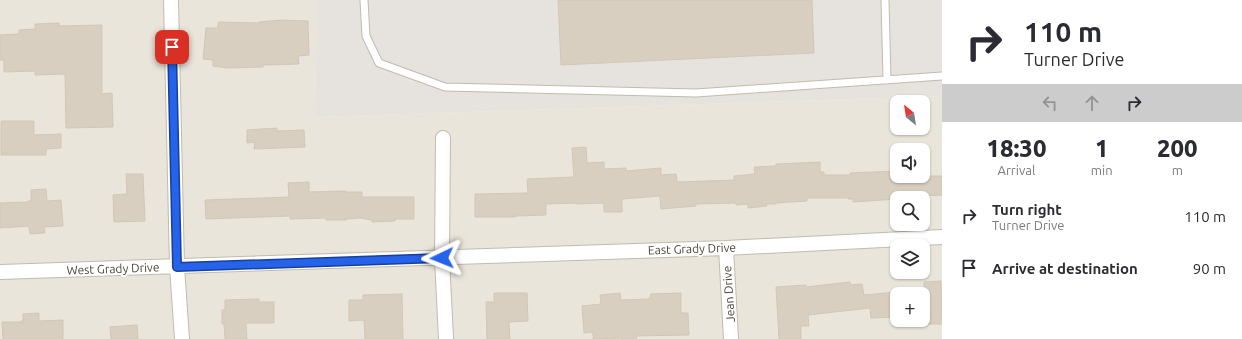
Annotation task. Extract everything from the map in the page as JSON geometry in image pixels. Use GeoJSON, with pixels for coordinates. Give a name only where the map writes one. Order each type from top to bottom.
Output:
{"type":"FeatureCollection","features":[{"type":"Feature","properties":{"kind":"street"},"geometry":{"type":"LineString","coordinates":[[171,0],[177,267],[182,339]]}},
{"type":"Feature","properties":{"kind":"street"},"geometry":{"type":"LineString","coordinates":[[443,138],[442,258],[446,339]]}},
{"type":"Feature","properties":{"kind":"street","name":"East Grady Drive"},"geometry":{"type":"LineString","coordinates":[[442,258],[726,248],[942,237]]}},
{"type":"Feature","properties":{"kind":"street","name":"Jean Drive"},"geometry":{"type":"LineString","coordinates":[[726,248],[731,339]]}},
{"type":"Feature","properties":{"kind":"street","name":"West Grady Drive"},"geometry":{"type":"LineString","coordinates":[[0,272],[442,258]]}},
{"type":"Feature","properties":{"kind":"lane"},"geometry":{"type":"LineString","coordinates":[[364,0],[366,36],[379,63],[445,87],[696,93],[942,76]]}},
{"type":"Feature","properties":{"kind":"lane"},"geometry":{"type":"LineString","coordinates":[[885,0],[887,80]]}},
{"type":"Feature","properties":{"kind":"shaded area"},"geometry":{"type":"Polygon","coordinates":[[[0,0],[317,0],[315,117],[890,98],[890,135],[930,135],[930,96],[942,96],[942,339],[0,339],[0,0]]]}},
{"type":"Feature","properties":{"kind":"shaded area"},"geometry":{"type":"Polygon","coordinates":[[[317,0],[942,0],[942,96],[890,95],[890,98],[315,117],[317,0]]]}},
{"type":"Feature","properties":{"kind":"building"},"geometry":{"type":"Polygon","coordinates":[[[558,0],[812,0],[814,53],[561,65],[558,0]]]}},
{"type":"Feature","properties":{"kind":"building"},"geometry":{"type":"Polygon","coordinates":[[[281,20],[308,21],[309,55],[298,56],[299,64],[228,68],[213,66],[213,60],[203,59],[206,28],[218,28],[218,22],[259,23],[281,20]]]}},
{"type":"Feature","properties":{"kind":"building"},"geometry":{"type":"Polygon","coordinates":[[[59,23],[59,26],[102,25],[102,94],[112,93],[113,127],[66,128],[65,74],[35,75],[35,71],[4,72],[4,60],[0,60],[0,35],[19,34],[19,30],[35,29],[35,24],[59,23]]]}},
{"type":"Feature","properties":{"kind":"building"},"geometry":{"type":"Polygon","coordinates":[[[1,121],[34,121],[34,135],[61,134],[61,148],[46,149],[46,155],[1,155],[1,121]]]}},
{"type":"Feature","properties":{"kind":"building"},"geometry":{"type":"Polygon","coordinates":[[[277,128],[277,131],[304,130],[305,147],[254,149],[255,142],[247,143],[247,130],[277,128]]]}},
{"type":"Feature","properties":{"kind":"building"},"geometry":{"type":"Polygon","coordinates":[[[586,147],[587,163],[604,162],[604,169],[626,168],[626,171],[661,168],[661,175],[676,174],[677,182],[734,180],[734,176],[755,174],[754,167],[776,166],[776,164],[820,162],[820,172],[824,172],[824,175],[850,175],[850,173],[890,171],[890,183],[930,183],[930,176],[942,176],[942,195],[930,196],[930,191],[890,191],[890,199],[853,202],[853,199],[848,198],[807,198],[807,201],[766,204],[767,206],[748,208],[748,204],[736,205],[736,203],[696,204],[696,206],[661,209],[660,196],[622,199],[622,212],[604,212],[604,203],[546,204],[546,215],[475,217],[475,194],[528,193],[527,179],[574,177],[572,148],[586,147]]]}},
{"type":"Feature","properties":{"kind":"building"},"geometry":{"type":"Polygon","coordinates":[[[126,174],[143,174],[145,221],[114,222],[113,195],[127,194],[126,174]]]}},
{"type":"Feature","properties":{"kind":"building"},"geometry":{"type":"Polygon","coordinates":[[[309,182],[309,192],[346,191],[362,192],[362,197],[414,197],[414,219],[395,219],[395,221],[372,222],[372,220],[360,218],[346,220],[326,220],[326,218],[290,219],[290,216],[206,219],[205,200],[289,197],[288,183],[309,182]]]}},
{"type":"Feature","properties":{"kind":"building"},"geometry":{"type":"Polygon","coordinates":[[[46,189],[47,201],[61,200],[63,226],[44,227],[45,233],[30,234],[29,226],[0,228],[0,203],[28,202],[31,201],[31,190],[46,189]]]}},
{"type":"Feature","properties":{"kind":"building"},"geometry":{"type":"Polygon","coordinates":[[[941,281],[942,324],[930,324],[930,287],[924,287],[924,282],[941,281]]]}},
{"type":"Feature","properties":{"kind":"building"},"geometry":{"type":"Polygon","coordinates":[[[850,282],[851,285],[862,284],[864,295],[890,293],[890,317],[871,318],[870,308],[808,315],[809,326],[801,326],[801,339],[779,339],[776,287],[806,285],[806,287],[850,282]]]}},
{"type":"Feature","properties":{"kind":"building"},"geometry":{"type":"Polygon","coordinates":[[[494,293],[527,293],[528,321],[509,322],[510,339],[487,339],[486,302],[494,302],[494,293]]]}},
{"type":"Feature","properties":{"kind":"building"},"geometry":{"type":"Polygon","coordinates":[[[620,293],[621,300],[650,299],[651,294],[681,293],[681,313],[688,313],[689,335],[636,336],[637,339],[593,339],[593,332],[584,333],[582,306],[601,304],[600,295],[620,293]]]}},
{"type":"Feature","properties":{"kind":"building"},"geometry":{"type":"Polygon","coordinates":[[[402,294],[403,339],[365,339],[364,320],[349,321],[349,300],[363,300],[363,295],[402,294]]]}},
{"type":"Feature","properties":{"kind":"building"},"geometry":{"type":"Polygon","coordinates":[[[259,299],[259,302],[274,302],[274,323],[246,323],[247,339],[225,339],[224,324],[222,324],[222,310],[225,310],[225,300],[259,299]]]}},
{"type":"Feature","properties":{"kind":"building"},"geometry":{"type":"Polygon","coordinates":[[[39,313],[39,321],[63,320],[63,339],[3,339],[2,322],[22,322],[23,314],[39,313]]]}},
{"type":"Feature","properties":{"kind":"building"},"geometry":{"type":"Polygon","coordinates":[[[137,325],[138,339],[111,339],[110,327],[137,325]]]}},
{"type":"Feature","properties":{"kind":"route"},"geometry":{"type":"LineString","coordinates":[[172,47],[177,267],[442,258]]}}]}
